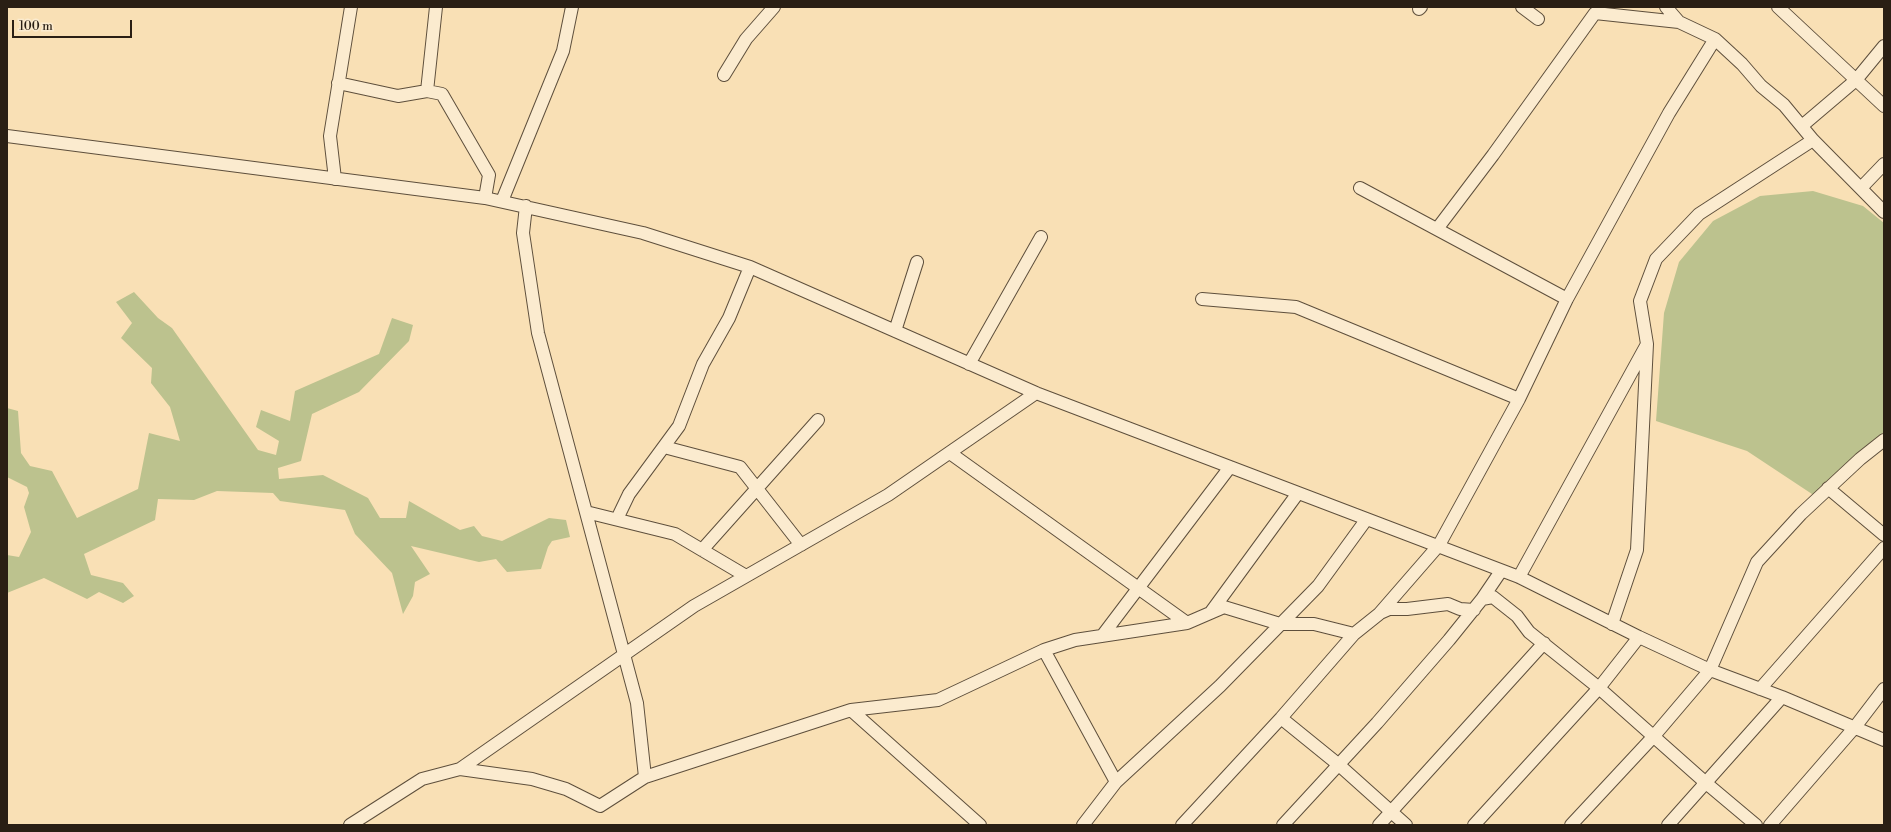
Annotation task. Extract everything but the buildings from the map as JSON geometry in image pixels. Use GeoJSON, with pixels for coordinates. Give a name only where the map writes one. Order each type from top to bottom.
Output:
{"type":"FeatureCollection","features":[{"type":"Feature","properties":{"kind":"street"},"geometry":{"type":"LineString","coordinates":[[335,179],[330,136],[351,7]]}},
{"type":"Feature","properties":{"kind":"street"},"geometry":{"type":"LineString","coordinates":[[427,91],[436,7]]}},
{"type":"Feature","properties":{"kind":"street"},"geometry":{"type":"LineString","coordinates":[[502,201],[563,51],[572,7]]}},
{"type":"Feature","properties":{"kind":"street"},"geometry":{"type":"LineString","coordinates":[[724,75],[746,39],[774,7]]}},
{"type":"Feature","properties":{"kind":"street"},"geometry":{"type":"LineString","coordinates":[[1522,7],[1538,19]]}},
{"type":"Feature","properties":{"kind":"street"},"geometry":{"type":"LineString","coordinates":[[1666,7],[1678,22]]}},
{"type":"Feature","properties":{"kind":"street"},"geometry":{"type":"LineString","coordinates":[[1778,7],[1884,106]]}},
{"type":"Feature","properties":{"kind":"street"},"geometry":{"type":"LineString","coordinates":[[1437,229],[1494,155],[1598,10],[1678,22],[1715,39],[1742,64],[1761,86],[1784,105],[1803,125],[1813,140],[1884,212]]}},
{"type":"Feature","properties":{"kind":"street"},"geometry":{"type":"LineString","coordinates":[[1182,825],[1282,718],[1354,634],[1379,614],[1439,545],[1519,399],[1567,299],[1669,113],[1715,39]]}},
{"type":"Feature","properties":{"kind":"street"},"geometry":{"type":"LineString","coordinates":[[1803,125],[1856,80],[1884,46]]}},
{"type":"Feature","properties":{"kind":"street"},"geometry":{"type":"LineString","coordinates":[[338,83],[398,96],[427,91],[442,94],[489,175],[485,198]]}},
{"type":"Feature","properties":{"kind":"street"},"geometry":{"type":"LineString","coordinates":[[7,136],[485,198],[643,233],[750,267],[1036,393],[1366,520],[1439,545],[1519,577],[1612,624],[1710,670],[1782,697],[1884,740]]}},
{"type":"Feature","properties":{"kind":"street"},"geometry":{"type":"LineString","coordinates":[[1612,624],[1636,550],[1647,344],[1640,301],[1656,259],[1699,214],[1813,140]]}},
{"type":"Feature","properties":{"kind":"street"},"geometry":{"type":"LineString","coordinates":[[1861,188],[1884,164]]}},
{"type":"Feature","properties":{"kind":"street"},"geometry":{"type":"LineString","coordinates":[[1360,188],[1567,299]]}},
{"type":"Feature","properties":{"kind":"street"},"geometry":{"type":"LineString","coordinates":[[526,206],[523,233],[538,333],[637,703],[645,776]]}},
{"type":"Feature","properties":{"kind":"street"},"geometry":{"type":"LineString","coordinates":[[969,364],[1041,237]]}},
{"type":"Feature","properties":{"kind":"street"},"geometry":{"type":"LineString","coordinates":[[895,331],[917,262]]}},
{"type":"Feature","properties":{"kind":"street"},"geometry":{"type":"LineString","coordinates":[[617,519],[629,494],[679,426],[702,364],[729,318],[750,267]]}},
{"type":"Feature","properties":{"kind":"street"},"geometry":{"type":"LineString","coordinates":[[1202,299],[1296,307],[1519,399]]}},
{"type":"Feature","properties":{"kind":"street"},"geometry":{"type":"LineString","coordinates":[[1519,577],[1647,344]]}},
{"type":"Feature","properties":{"kind":"street"},"geometry":{"type":"LineString","coordinates":[[350,825],[422,779],[460,769],[694,606],[888,495],[1036,393]]}},
{"type":"Feature","properties":{"kind":"street"},"geometry":{"type":"LineString","coordinates":[[702,550],[818,420]]}},
{"type":"Feature","properties":{"kind":"street"},"geometry":{"type":"LineString","coordinates":[[1571,825],[1653,737],[1710,670],[1757,562],[1801,514],[1828,488],[1884,440]]}},
{"type":"Feature","properties":{"kind":"street"},"geometry":{"type":"LineString","coordinates":[[664,448],[740,467],[800,545]]}},
{"type":"Feature","properties":{"kind":"street"},"geometry":{"type":"LineString","coordinates":[[950,452],[1187,623]]}},
{"type":"Feature","properties":{"kind":"street"},"geometry":{"type":"LineString","coordinates":[[1102,636],[1230,467]]}},
{"type":"Feature","properties":{"kind":"street"},"geometry":{"type":"LineString","coordinates":[[1828,488],[1884,535]]}},
{"type":"Feature","properties":{"kind":"street"},"geometry":{"type":"LineString","coordinates":[[1210,613],[1298,493]]}},
{"type":"Feature","properties":{"kind":"street"},"geometry":{"type":"LineString","coordinates":[[586,512],[675,534],[746,576]]}},
{"type":"Feature","properties":{"kind":"street"},"geometry":{"type":"LineString","coordinates":[[1083,825],[1116,782],[1220,686],[1318,586],[1366,520]]}},
{"type":"Feature","properties":{"kind":"street"},"geometry":{"type":"LineString","coordinates":[[1760,689],[1884,548]]}},
{"type":"Feature","properties":{"kind":"street"},"geometry":{"type":"LineString","coordinates":[[1283,825],[1339,765],[1474,610],[1501,571]]}},
{"type":"Feature","properties":{"kind":"street"},"geometry":{"type":"LineString","coordinates":[[1482,599],[1493,597],[1517,616],[1529,632],[1599,688],[1653,737],[1756,825]]}},
{"type":"Feature","properties":{"kind":"street"},"geometry":{"type":"LineString","coordinates":[[1379,614],[1389,609],[1407,609],[1448,604],[1460,609],[1474,610]]}},
{"type":"Feature","properties":{"kind":"street"},"geometry":{"type":"LineString","coordinates":[[460,769],[532,779],[566,789],[600,806],[645,776],[851,710],[938,700],[1044,650],[1075,640],[1187,623],[1224,607],[1280,624],[1314,624],[1354,634]]}},
{"type":"Feature","properties":{"kind":"street"},"geometry":{"type":"LineString","coordinates":[[1474,825],[1599,688],[1639,637]]}},
{"type":"Feature","properties":{"kind":"street"},"geometry":{"type":"LineString","coordinates":[[1378,825],[1544,643]]}},
{"type":"Feature","properties":{"kind":"street"},"geometry":{"type":"LineString","coordinates":[[1044,650],[1116,782]]}},
{"type":"Feature","properties":{"kind":"street"},"geometry":{"type":"LineString","coordinates":[[1770,825],[1855,727],[1884,689]]}},
{"type":"Feature","properties":{"kind":"street"},"geometry":{"type":"LineString","coordinates":[[1668,825],[1782,697]]}},
{"type":"Feature","properties":{"kind":"street"},"geometry":{"type":"LineString","coordinates":[[851,710],[980,825]]}},
{"type":"Feature","properties":{"kind":"street"},"geometry":{"type":"LineString","coordinates":[[1282,718],[1339,765],[1406,825]]}},
{"type":"Feature","properties":{"kind":"green space"},"geometry":{"type":"Polygon","coordinates":[[[1813,191],[1863,206],[1884,223],[1884,432],[1815,496],[1747,451],[1656,421],[1664,313],[1679,262],[1713,221],[1760,196],[1813,191]]]}},
{"type":"Feature","properties":{"kind":"green space"},"geometry":{"type":"Polygon","coordinates":[[[134,292],[158,318],[172,328],[258,450],[276,455],[279,441],[256,427],[261,410],[290,421],[295,391],[379,354],[392,318],[413,325],[409,341],[359,392],[312,414],[301,461],[278,468],[279,479],[323,475],[368,498],[380,518],[406,518],[409,501],[460,530],[474,526],[482,536],[502,541],[549,518],[566,520],[570,537],[552,541],[548,547],[541,569],[507,572],[496,559],[479,562],[411,546],[430,574],[415,582],[413,596],[403,614],[392,573],[355,534],[345,510],[280,501],[273,493],[217,491],[194,500],[158,499],[155,520],[84,554],[91,575],[123,583],[134,596],[123,603],[99,592],[87,599],[44,578],[7,593],[7,555],[19,557],[31,532],[24,507],[29,493],[27,487],[7,477],[7,408],[18,411],[21,453],[30,466],[52,471],[77,518],[138,489],[149,433],[180,441],[170,407],[151,383],[152,368],[121,338],[132,323],[116,302],[134,292]]]}}]}
